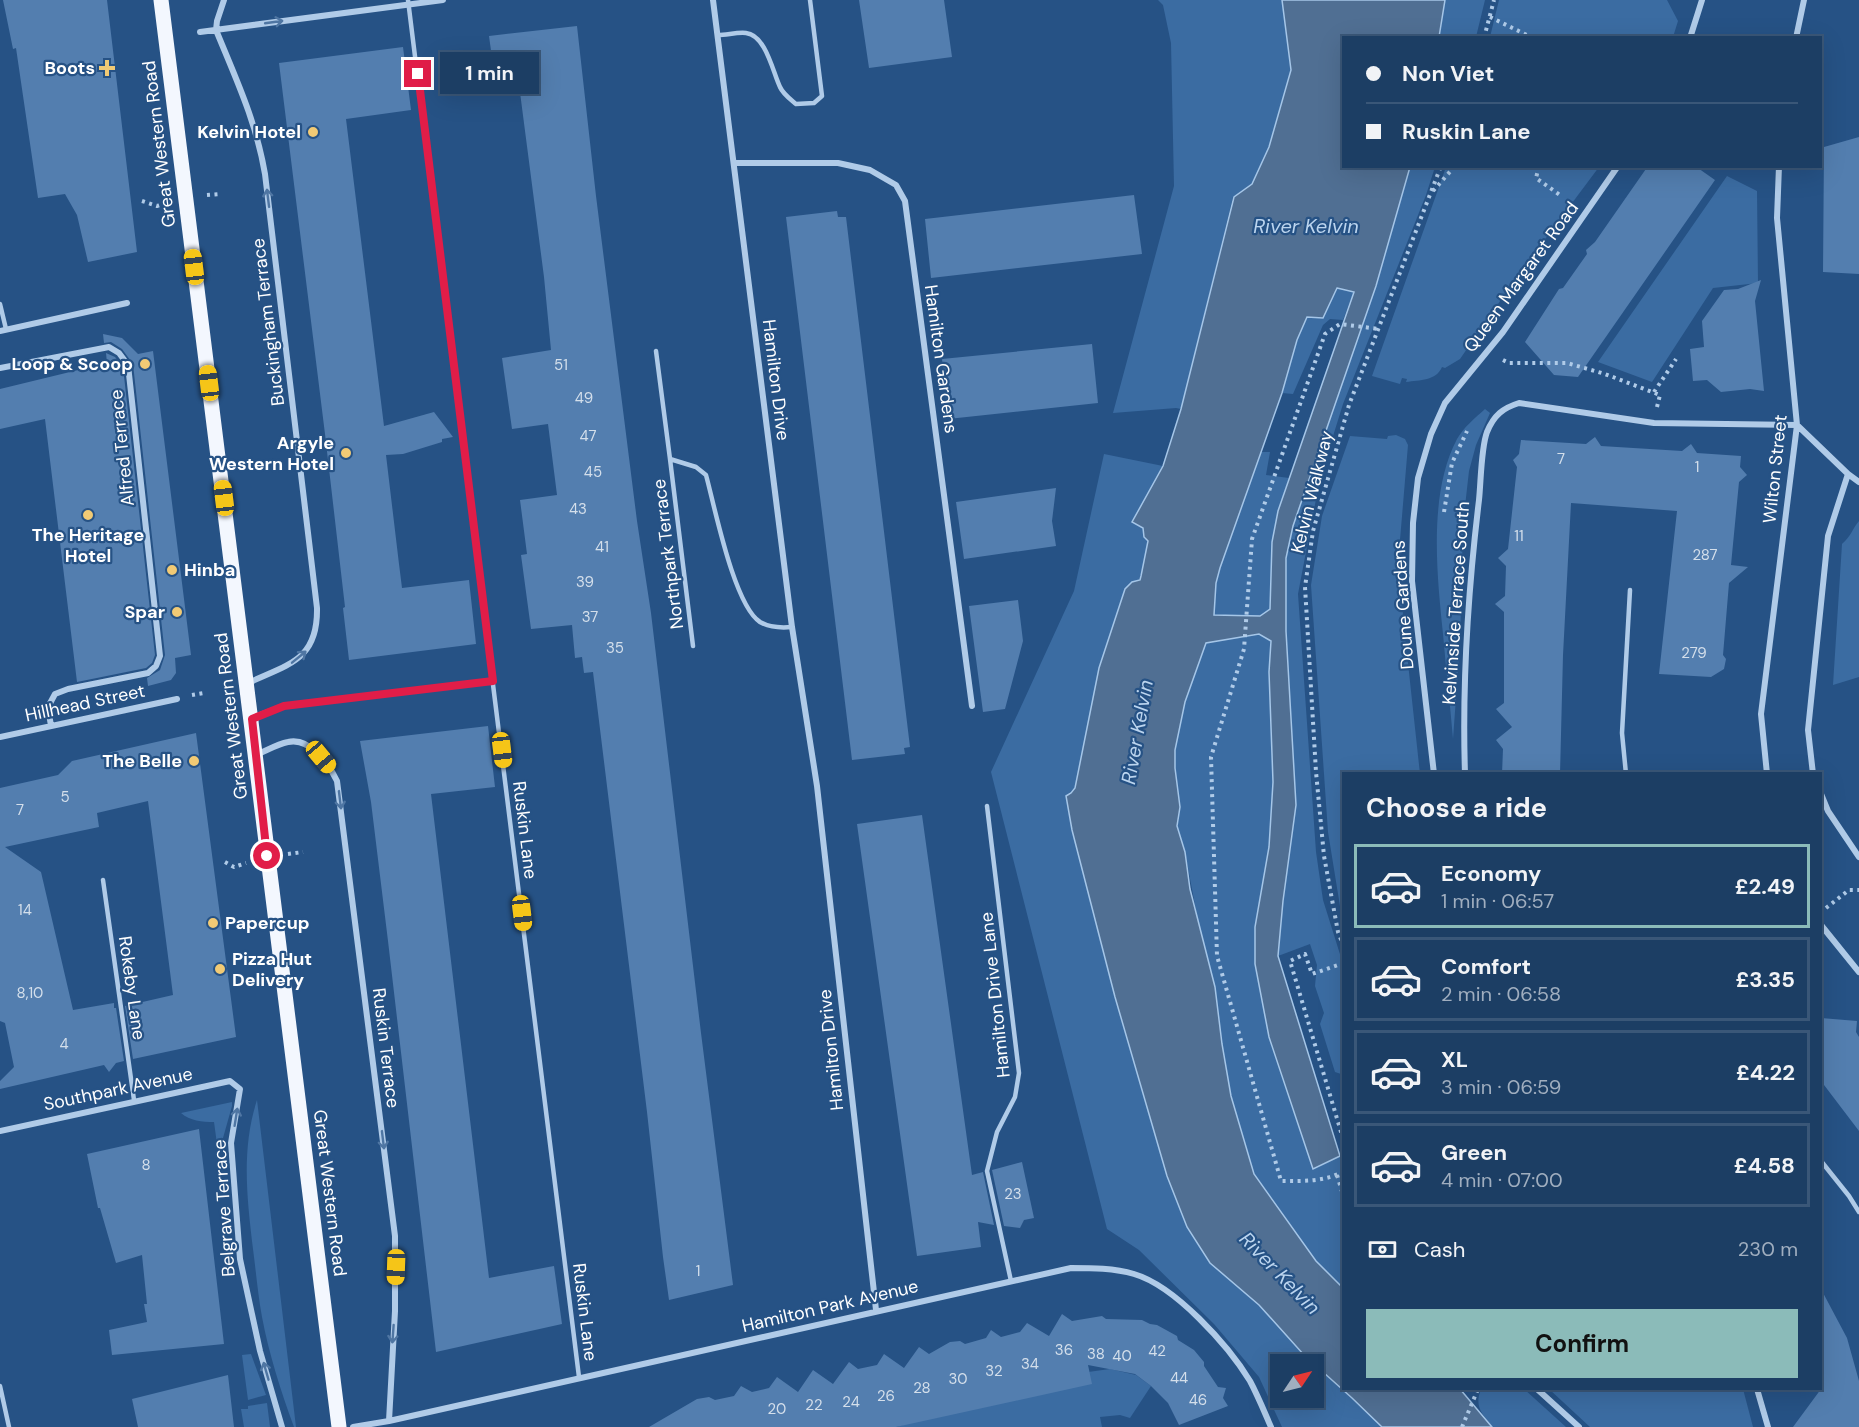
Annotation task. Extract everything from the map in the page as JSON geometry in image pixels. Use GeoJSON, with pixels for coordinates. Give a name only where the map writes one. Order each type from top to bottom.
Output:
{"type":"FeatureCollection","features":[{"type":"Feature","properties":{"kind":"main road","name":"Great Western Road"},"geometry":{"type":"LineString","coordinates":[[161,0],[339,1427]]}},
{"type":"Feature","properties":{"kind":"street"},"geometry":{"type":"LineString","coordinates":[[216,30],[224,0]]}},
{"type":"Feature","properties":{"kind":"street"},"geometry":{"type":"LineString","coordinates":[[200,32],[408,2],[443,0]]}},
{"type":"Feature","properties":{"kind":"street","name":"Hamilton Drive"},"geometry":{"type":"LineString","coordinates":[[713,0],[792,627],[817,786],[876,1310]]}},
{"type":"Feature","properties":{"kind":"street"},"geometry":{"type":"LineString","coordinates":[[1691,36],[1702,0]]}},
{"type":"Feature","properties":{"kind":"street"},"geometry":{"type":"LineString","coordinates":[[1796,36],[1804,0]]}},
{"type":"Feature","properties":{"kind":"street","name":"Buckingham Terrace"},"geometry":{"type":"LineString","coordinates":[[216,30],[250,111],[260,143],[318,608],[318,626],[308,650],[289,665],[247,683]]}},
{"type":"Feature","properties":{"kind":"street","name":"Hamilton Gardens"},"geometry":{"type":"LineString","coordinates":[[734,163],[838,163],[870,170],[896,185],[905,201],[972,706]]}},
{"type":"Feature","properties":{"kind":"street","name":"Queen Margaret Road"},"geometry":{"type":"LineString","coordinates":[[1446,403],[1503,332],[1617,168]]}},
{"type":"Feature","properties":{"kind":"street","name":"Wilton Street"},"geometry":{"type":"LineString","coordinates":[[1767,772],[1761,714],[1797,424],[1777,218],[1779,168]]}},
{"type":"Feature","properties":{"kind":"street"},"geometry":{"type":"LineString","coordinates":[[3,330],[127,303]]}},
{"type":"Feature","properties":{"kind":"street","name":"Alfred Terrace"},"geometry":{"type":"LineString","coordinates":[[0,368],[110,347],[119,353],[128,365],[160,656],[156,666],[148,673],[68,689],[55,694],[48,707],[51,726]]}},
{"type":"Feature","properties":{"kind":"street","name":"Doune Gardens"},"geometry":{"type":"LineString","coordinates":[[1434,772],[1413,581],[1413,523],[1418,478],[1431,434],[1446,403]]}},
{"type":"Feature","properties":{"kind":"street","name":"Kelvinside Terrace South"},"geometry":{"type":"LineString","coordinates":[[1465,772],[1463,715],[1469,594],[1486,434],[1494,417],[1504,408],[1519,403],[1654,423],[1797,424]]}},
{"type":"Feature","properties":{"kind":"street"},"geometry":{"type":"LineString","coordinates":[[1797,424],[1859,482]]}},
{"type":"Feature","properties":{"kind":"street"},"geometry":{"type":"LineString","coordinates":[[1813,772],[1808,730],[1828,536],[1848,474]]}},
{"type":"Feature","properties":{"kind":"street"},"geometry":{"type":"LineString","coordinates":[[252,719],[284,706],[493,681]]}},
{"type":"Feature","properties":{"kind":"street","name":"Hillhead Street"},"geometry":{"type":"LineString","coordinates":[[0,737],[177,699]]}},
{"type":"Feature","properties":{"kind":"street","name":"Ruskin Terrace"},"geometry":{"type":"LineString","coordinates":[[256,755],[288,742],[299,742],[314,750],[332,770],[337,781],[395,1236],[395,1311],[389,1421]]}},
{"type":"Feature","properties":{"kind":"street"},"geometry":{"type":"LineString","coordinates":[[1822,796],[1828,811],[1859,857]]}},
{"type":"Feature","properties":{"kind":"street"},"geometry":{"type":"LineString","coordinates":[[1822,926],[1859,972]]}},
{"type":"Feature","properties":{"kind":"street","name":"Southpark Avenue"},"geometry":{"type":"LineString","coordinates":[[0,1131],[230,1081],[240,1089]]}},
{"type":"Feature","properties":{"kind":"street","name":"Belgrave Terrace"},"geometry":{"type":"LineString","coordinates":[[240,1089],[231,1143],[240,1259],[260,1350],[282,1427]]}},
{"type":"Feature","properties":{"kind":"street","name":"Hamilton Park Avenue"},"geometry":{"type":"LineString","coordinates":[[353,1427],[389,1421],[1071,1268],[1103,1268],[1133,1273],[1154,1282],[1191,1311],[1237,1363],[1261,1402],[1271,1427]]}},
{"type":"Feature","properties":{"kind":"street"},"geometry":{"type":"LineString","coordinates":[[1538,1390],[1580,1427]]}},
{"type":"Feature","properties":{"kind":"street"},"geometry":{"type":"LineString","coordinates":[[1757,1390],[1768,1427]]}},
{"type":"Feature","properties":{"kind":"lane"},"geometry":{"type":"LineString","coordinates":[[718,35],[747,33],[754,35],[762,44],[781,89],[788,97],[796,104],[814,103],[822,96],[810,0]]}},
{"type":"Feature","properties":{"kind":"lane","name":"Ruskin Lane"},"geometry":{"type":"LineString","coordinates":[[408,2],[579,1377]]}},
{"type":"Feature","properties":{"kind":"lane"},"geometry":{"type":"LineString","coordinates":[[0,304],[3,330]]}},
{"type":"Feature","properties":{"kind":"lane","name":"Northpark Terrace"},"geometry":{"type":"LineString","coordinates":[[656,351],[693,646]]}},
{"type":"Feature","properties":{"kind":"lane","name":"Northpark Terrace"},"geometry":{"type":"LineString","coordinates":[[670,459],[696,467],[706,475],[736,585],[746,606],[761,622],[772,627],[792,627]]}},
{"type":"Feature","properties":{"kind":"lane"},"geometry":{"type":"LineString","coordinates":[[1626,772],[1622,733],[1630,590]]}},
{"type":"Feature","properties":{"kind":"lane","name":"Hamilton Drive Lane"},"geometry":{"type":"LineString","coordinates":[[987,806],[1019,1073],[1015,1097],[997,1132],[987,1171],[1011,1281]]}},
{"type":"Feature","properties":{"kind":"lane","name":"Rokeby Lane"},"geometry":{"type":"LineString","coordinates":[[104,880],[134,1101]]}},
{"type":"Feature","properties":{"kind":"lane"},"geometry":{"type":"LineString","coordinates":[[1822,1162],[1859,1212]]}},
{"type":"Feature","properties":{"kind":"lane"},"geometry":{"type":"LineString","coordinates":[[0,1386],[9,1427]]}},
{"type":"Feature","properties":{"kind":"path"},"geometry":{"type":"LineString","coordinates":[[1485,36],[1494,0]]}},
{"type":"Feature","properties":{"kind":"path"},"geometry":{"type":"LineString","coordinates":[[1490,17],[1529,36]]}},
{"type":"Feature","properties":{"kind":"path","name":"Kelvin Walkway"},"geometry":{"type":"LineString","coordinates":[[1342,942],[1338,932],[1324,856],[1305,587],[1313,531],[1345,417],[1440,168]]}},
{"type":"Feature","properties":{"kind":"path"},"geometry":{"type":"LineString","coordinates":[[1431,193],[1453,168]]}},
{"type":"Feature","properties":{"kind":"path"},"geometry":{"type":"LineString","coordinates":[[1538,168],[1536,178],[1560,195]]}},
{"type":"Feature","properties":{"kind":"path"},"geometry":{"type":"LineString","coordinates":[[1342,1172],[1310,1182],[1281,1181],[1217,956],[1211,757],[1244,649],[1252,539],[1325,334],[1340,324],[1379,329]]}},
{"type":"Feature","properties":{"kind":"path"},"geometry":{"type":"LineString","coordinates":[[1654,392],[1676,359]]}},
{"type":"Feature","properties":{"kind":"path"},"geometry":{"type":"LineString","coordinates":[[1509,363],[1567,363],[1646,389]]}},
{"type":"Feature","properties":{"kind":"path"},"geometry":{"type":"LineString","coordinates":[[1444,512],[1452,463],[1460,442],[1470,427]]}},
{"type":"Feature","properties":{"kind":"path"},"geometry":{"type":"LineString","coordinates":[[195,695],[204,693]]}},
{"type":"Feature","properties":{"kind":"path"},"geometry":{"type":"LineString","coordinates":[[1822,911],[1849,890],[1859,890]]}},
{"type":"Feature","properties":{"kind":"path"},"geometry":{"type":"LineString","coordinates":[[1342,964],[1312,974],[1305,954],[1290,961],[1342,1135]]}},
{"type":"Feature","properties":{"kind":"path"},"geometry":{"type":"LineString","coordinates":[[1337,1175],[1342,1191]]}},
{"type":"Feature","properties":{"kind":"path"},"geometry":{"type":"LineString","coordinates":[[1461,1427],[1478,1390]]}},
{"type":"Feature","properties":{"kind":"shaded area"},"geometry":{"type":"Polygon","coordinates":[[[1158,0],[1282,0],[1291,70],[1269,147],[1252,184],[1233,197],[1181,409],[1113,413],[1174,186],[1171,43],[1163,5],[1158,0]]]}},
{"type":"Feature","properties":{"kind":"shaded area"},"geometry":{"type":"Polygon","coordinates":[[[1445,0],[1485,0],[1476,36],[1439,36],[1445,0]]]}},
{"type":"Feature","properties":{"kind":"shaded area"},"geometry":{"type":"Polygon","coordinates":[[[1499,0],[1667,0],[1678,21],[1673,36],[1490,36],[1499,0]]]}},
{"type":"Feature","properties":{"kind":"shaded area"},"geometry":{"type":"Polygon","coordinates":[[[1410,168],[1435,168],[1343,404],[1320,478],[1298,594],[1316,852],[1323,900],[1342,961],[1342,1074],[1335,1072],[1320,1024],[1324,1013],[1315,986],[1317,965],[1310,944],[1278,956],[1296,805],[1286,631],[1286,558],[1293,526],[1376,286],[1410,168]]]}},
{"type":"Feature","properties":{"kind":"shaded area"},"geometry":{"type":"Polygon","coordinates":[[[1446,168],[1598,168],[1516,278],[1460,359],[1445,368],[1442,367],[1436,375],[1422,380],[1406,382],[1407,379],[1402,378],[1400,384],[1372,376],[1446,168]]]}},
{"type":"Feature","properties":{"kind":"shaded area"},"geometry":{"type":"Polygon","coordinates":[[[1727,176],[1757,191],[1758,283],[1713,288],[1652,382],[1598,362],[1727,176]]]}},
{"type":"Feature","properties":{"kind":"shaded area"},"geometry":{"type":"Polygon","coordinates":[[[1337,288],[1354,291],[1343,320],[1330,319],[1323,325],[1293,394],[1282,393],[1297,340],[1307,317],[1323,318],[1337,288]]]}},
{"type":"Feature","properties":{"kind":"shaded area"},"geometry":{"type":"Polygon","coordinates":[[[1485,409],[1490,413],[1476,445],[1469,471],[1463,524],[1460,643],[1453,739],[1437,561],[1438,509],[1448,461],[1457,439],[1485,409]]]}},
{"type":"Feature","properties":{"kind":"shaded area"},"geometry":{"type":"Polygon","coordinates":[[[1396,435],[1405,439],[1408,445],[1400,540],[1403,617],[1420,772],[1342,772],[1342,919],[1328,832],[1311,585],[1322,516],[1350,436],[1387,439],[1388,436],[1396,435]]]}},
{"type":"Feature","properties":{"kind":"shaded area"},"geometry":{"type":"Polygon","coordinates":[[[1261,452],[1270,452],[1266,475],[1289,478],[1278,511],[1272,542],[1270,609],[1260,616],[1213,615],[1220,568],[1261,452]]]}},
{"type":"Feature","properties":{"kind":"shaded area"},"geometry":{"type":"Polygon","coordinates":[[[1104,454],[1163,466],[1133,522],[1143,528],[1148,543],[1140,579],[1113,629],[1099,668],[1075,788],[1066,796],[1072,830],[1115,997],[1167,1176],[1187,1227],[1210,1263],[1259,1305],[1303,1354],[1270,1354],[1270,1401],[1259,1377],[1214,1324],[1139,1250],[1107,1229],[991,772],[1074,591],[1104,454]]]}},
{"type":"Feature","properties":{"kind":"shaded area"},"geometry":{"type":"Polygon","coordinates":[[[1859,521],[1859,677],[1833,685],[1842,544],[1859,521]]]}},
{"type":"Feature","properties":{"kind":"shaded area"},"geometry":{"type":"Polygon","coordinates":[[[1259,633],[1271,641],[1269,672],[1273,782],[1269,847],[1255,927],[1313,1169],[1342,1155],[1342,1287],[1316,1261],[1254,1174],[1231,1096],[1185,852],[1177,830],[1180,807],[1175,750],[1185,702],[1206,643],[1259,633]]]}},
{"type":"Feature","properties":{"kind":"shaded area"},"geometry":{"type":"Polygon","coordinates":[[[257,1100],[296,1427],[294,1427],[284,1400],[268,1345],[253,1249],[247,1193],[247,1155],[257,1100]]]}},
{"type":"Feature","properties":{"kind":"shaded area"},"geometry":{"type":"Polygon","coordinates":[[[232,1102],[223,1138],[217,1144],[214,1122],[188,1118],[181,1113],[232,1102]]]}},
{"type":"Feature","properties":{"kind":"shaded area"},"geometry":{"type":"Polygon","coordinates":[[[251,1354],[266,1395],[248,1400],[242,1355],[251,1354]]]}},
{"type":"Feature","properties":{"kind":"shaded area"},"geometry":{"type":"Polygon","coordinates":[[[1110,1369],[1136,1375],[1151,1386],[1130,1418],[1120,1415],[1100,1417],[1102,1427],[896,1427],[1088,1372],[1110,1369]]]}},
{"type":"Feature","properties":{"kind":"shaded area"},"geometry":{"type":"Polygon","coordinates":[[[1324,1373],[1382,1427],[1282,1427],[1273,1408],[1324,1408],[1324,1373]]]}},
{"type":"Feature","properties":{"kind":"shaded area"},"geometry":{"type":"Polygon","coordinates":[[[1481,1390],[1525,1390],[1566,1427],[1492,1427],[1482,1414],[1478,1401],[1481,1390]]]}},
{"type":"Feature","properties":{"kind":"shaded area"},"geometry":{"type":"Polygon","coordinates":[[[1550,1390],[1743,1390],[1753,1427],[1590,1427],[1550,1390]]]}},
{"type":"Feature","properties":{"kind":"shaded area"},"geometry":{"type":"Polygon","coordinates":[[[267,1403],[270,1427],[244,1427],[241,1409],[267,1403]]]}},
{"type":"Feature","properties":{"kind":"water","name":"River Kelvin"},"geometry":{"type":"Polygon","coordinates":[[[1282,0],[1445,0],[1439,36],[1342,36],[1342,168],[1410,168],[1376,286],[1293,526],[1286,558],[1286,631],[1296,805],[1278,956],[1340,1156],[1313,1169],[1269,1037],[1255,964],[1255,927],[1269,847],[1273,782],[1269,672],[1271,641],[1259,634],[1206,643],[1185,702],[1175,750],[1180,807],[1177,826],[1185,852],[1190,889],[1215,987],[1231,1096],[1254,1174],[1316,1261],[1342,1287],[1342,1389],[1324,1373],[1324,1354],[1303,1354],[1259,1305],[1210,1263],[1187,1227],[1167,1176],[1115,997],[1072,830],[1066,796],[1075,788],[1099,668],[1125,589],[1132,582],[1140,580],[1141,576],[1148,541],[1144,537],[1143,528],[1132,522],[1163,466],[1181,409],[1234,197],[1252,184],[1269,147],[1291,70],[1282,0]],[[1337,288],[1323,318],[1307,317],[1297,340],[1282,393],[1220,568],[1216,583],[1214,615],[1260,616],[1270,609],[1272,542],[1278,511],[1354,292],[1337,288]]]}},
{"type":"Feature","properties":{"kind":"water","name":"River Kelvin"},"geometry":{"type":"Polygon","coordinates":[[[1343,1390],[1461,1390],[1492,1427],[1382,1427],[1343,1390]]]}},
{"type":"Feature","properties":{"kind":"building"},"geometry":{"type":"Polygon","coordinates":[[[3,0],[107,0],[137,252],[88,262],[77,215],[65,194],[38,198],[16,48],[13,49],[3,0]]]}},
{"type":"Feature","properties":{"kind":"building"},"geometry":{"type":"Polygon","coordinates":[[[859,0],[944,0],[952,57],[869,68],[859,0]]]}},
{"type":"Feature","properties":{"kind":"building"},"geometry":{"type":"Polygon","coordinates":[[[577,26],[596,196],[637,521],[651,613],[733,1285],[669,1300],[593,672],[584,673],[582,657],[575,658],[572,625],[531,629],[521,555],[527,554],[520,500],[557,495],[548,424],[512,429],[502,358],[551,350],[544,277],[518,77],[495,80],[489,36],[577,26]]]}},
{"type":"Feature","properties":{"kind":"building"},"geometry":{"type":"Polygon","coordinates":[[[403,47],[411,110],[346,119],[384,426],[434,412],[453,437],[403,454],[386,455],[399,564],[402,588],[469,580],[476,644],[349,660],[325,434],[279,63],[403,47]]]}},
{"type":"Feature","properties":{"kind":"building"},"geometry":{"type":"Polygon","coordinates":[[[1859,137],[1859,274],[1823,272],[1824,147],[1859,137]]]}},
{"type":"Feature","properties":{"kind":"building"},"geometry":{"type":"Polygon","coordinates":[[[1647,168],[1698,168],[1715,180],[1578,377],[1554,375],[1525,342],[1559,289],[1563,288],[1587,254],[1586,250],[1595,242],[1647,168]]]}},
{"type":"Feature","properties":{"kind":"building"},"geometry":{"type":"Polygon","coordinates":[[[1134,195],[1142,254],[931,278],[925,219],[1134,195]]]}},
{"type":"Feature","properties":{"kind":"building"},"geometry":{"type":"Polygon","coordinates":[[[837,211],[838,217],[846,217],[910,747],[904,748],[905,754],[852,760],[786,217],[837,211]]]}},
{"type":"Feature","properties":{"kind":"building"},"geometry":{"type":"Polygon","coordinates":[[[1761,280],[1755,301],[1764,391],[1750,389],[1721,392],[1707,380],[1693,381],[1690,349],[1704,347],[1702,321],[1724,290],[1738,289],[1761,280]]]}},
{"type":"Feature","properties":{"kind":"building"},"geometry":{"type":"Polygon","coordinates":[[[103,334],[122,338],[138,354],[153,351],[191,655],[175,658],[176,673],[171,680],[148,686],[147,678],[160,670],[165,655],[133,364],[122,349],[111,342],[104,343],[103,334]]]}},
{"type":"Feature","properties":{"kind":"building"},"geometry":{"type":"Polygon","coordinates":[[[1092,344],[1098,403],[948,419],[942,359],[1092,344]]]}},
{"type":"Feature","properties":{"kind":"building","name":"The Heritage Hotel"},"geometry":{"type":"Polygon","coordinates":[[[106,353],[115,357],[123,367],[155,655],[152,663],[146,668],[77,682],[45,419],[0,429],[0,389],[107,363],[106,353]]]}},
{"type":"Feature","properties":{"kind":"building"},"geometry":{"type":"Polygon","coordinates":[[[1595,437],[1601,446],[1682,451],[1691,444],[1697,453],[1741,456],[1740,467],[1747,475],[1739,482],[1731,565],[1748,567],[1729,583],[1723,655],[1726,659],[1724,669],[1711,677],[1659,674],[1677,511],[1571,503],[1563,655],[1560,772],[1502,772],[1503,749],[1496,740],[1512,727],[1496,709],[1504,703],[1504,612],[1495,604],[1505,596],[1506,566],[1498,558],[1508,549],[1517,467],[1513,460],[1519,454],[1521,440],[1586,444],[1595,437]]]}},
{"type":"Feature","properties":{"kind":"building"},"geometry":{"type":"Polygon","coordinates":[[[1056,488],[1052,521],[1056,546],[964,559],[956,502],[1056,488]]]}},
{"type":"Feature","properties":{"kind":"building"},"geometry":{"type":"Polygon","coordinates":[[[1018,600],[1023,641],[1005,709],[983,712],[969,606],[1018,600]]]}},
{"type":"Feature","properties":{"kind":"building"},"geometry":{"type":"Polygon","coordinates":[[[488,726],[495,787],[431,794],[489,1278],[554,1266],[562,1324],[436,1352],[371,802],[360,741],[488,726]]]}},
{"type":"Feature","properties":{"kind":"building"},"geometry":{"type":"Polygon","coordinates":[[[196,733],[236,1037],[133,1059],[125,1006],[173,995],[148,801],[97,813],[99,827],[5,847],[41,872],[73,1010],[114,1003],[124,1061],[116,1063],[109,1072],[104,1065],[0,1089],[0,1081],[14,1067],[5,1023],[0,1021],[0,788],[58,775],[72,761],[196,733]]]}},
{"type":"Feature","properties":{"kind":"building"},"geometry":{"type":"Polygon","coordinates":[[[922,815],[972,1175],[983,1172],[994,1225],[978,1222],[981,1247],[917,1256],[857,824],[922,815]]]}},
{"type":"Feature","properties":{"kind":"building"},"geometry":{"type":"Polygon","coordinates":[[[1822,1018],[1857,1021],[1859,1131],[1822,1082],[1822,1018]]]}},
{"type":"Feature","properties":{"kind":"building"},"geometry":{"type":"Polygon","coordinates":[[[199,1129],[224,1344],[112,1355],[109,1330],[147,1322],[142,1255],[116,1263],[100,1208],[98,1208],[87,1154],[199,1129]]]}},
{"type":"Feature","properties":{"kind":"building"},"geometry":{"type":"Polygon","coordinates":[[[1022,1162],[1034,1218],[1024,1220],[1020,1228],[1004,1226],[992,1170],[1022,1162]]]}},
{"type":"Feature","properties":{"kind":"building"},"geometry":{"type":"Polygon","coordinates":[[[1822,1291],[1847,1338],[1859,1381],[1859,1427],[1793,1427],[1822,1390],[1822,1291]]]}},
{"type":"Feature","properties":{"kind":"building"},"geometry":{"type":"Polygon","coordinates":[[[1062,1314],[1072,1321],[1102,1316],[1106,1319],[1142,1320],[1177,1336],[1178,1340],[1194,1350],[1204,1362],[1204,1366],[1218,1387],[1226,1388],[1223,1398],[1228,1406],[1179,1425],[1168,1403],[1135,1374],[1088,1365],[1092,1384],[896,1427],[649,1427],[697,1399],[709,1397],[715,1400],[734,1396],[741,1386],[752,1392],[769,1388],[777,1377],[798,1392],[813,1370],[833,1384],[849,1362],[858,1369],[877,1365],[884,1354],[904,1368],[919,1347],[929,1354],[950,1342],[960,1341],[965,1344],[986,1338],[991,1330],[1001,1337],[1020,1332],[1027,1323],[1049,1336],[1062,1314]]]}},
{"type":"Feature","properties":{"kind":"building"},"geometry":{"type":"Polygon","coordinates":[[[228,1375],[234,1427],[138,1427],[132,1399],[228,1375]]]}},
{"type":"Feature","properties":{"kind":"place","name":"Boots"},"geometry":{"type":"Point","coordinates":[107,68]}},
{"type":"Feature","properties":{"kind":"place","name":"Kelvin Hotel"},"geometry":{"type":"Point","coordinates":[313,132]}},
{"type":"Feature","properties":{"kind":"place","name":"Loop & Scoop"},"geometry":{"type":"Point","coordinates":[145,364]}},
{"type":"Feature","properties":{"kind":"place","name":"Argyle Western Hotel"},"geometry":{"type":"Point","coordinates":[346,453]}},
{"type":"Feature","properties":{"kind":"place","name":"The Heritage Hotel"},"geometry":{"type":"Point","coordinates":[88,515]}},
{"type":"Feature","properties":{"kind":"place","name":"Hinba"},"geometry":{"type":"Point","coordinates":[172,570]}},
{"type":"Feature","properties":{"kind":"place","name":"Spar"},"geometry":{"type":"Point","coordinates":[177,612]}},
{"type":"Feature","properties":{"kind":"place","name":"The Belle"},"geometry":{"type":"Point","coordinates":[194,761]}},
{"type":"Feature","properties":{"kind":"place","name":"Papercup"},"geometry":{"type":"Point","coordinates":[213,923]}},
{"type":"Feature","properties":{"kind":"place","name":"Pizza Hut Delivery"},"geometry":{"type":"Point","coordinates":[220,969]}},
{"type":"Feature","properties":{"kind":"route"},"geometry":{"type":"LineString","coordinates":[[267,856],[252,719],[284,706],[493,681],[418,74]]}}]}
